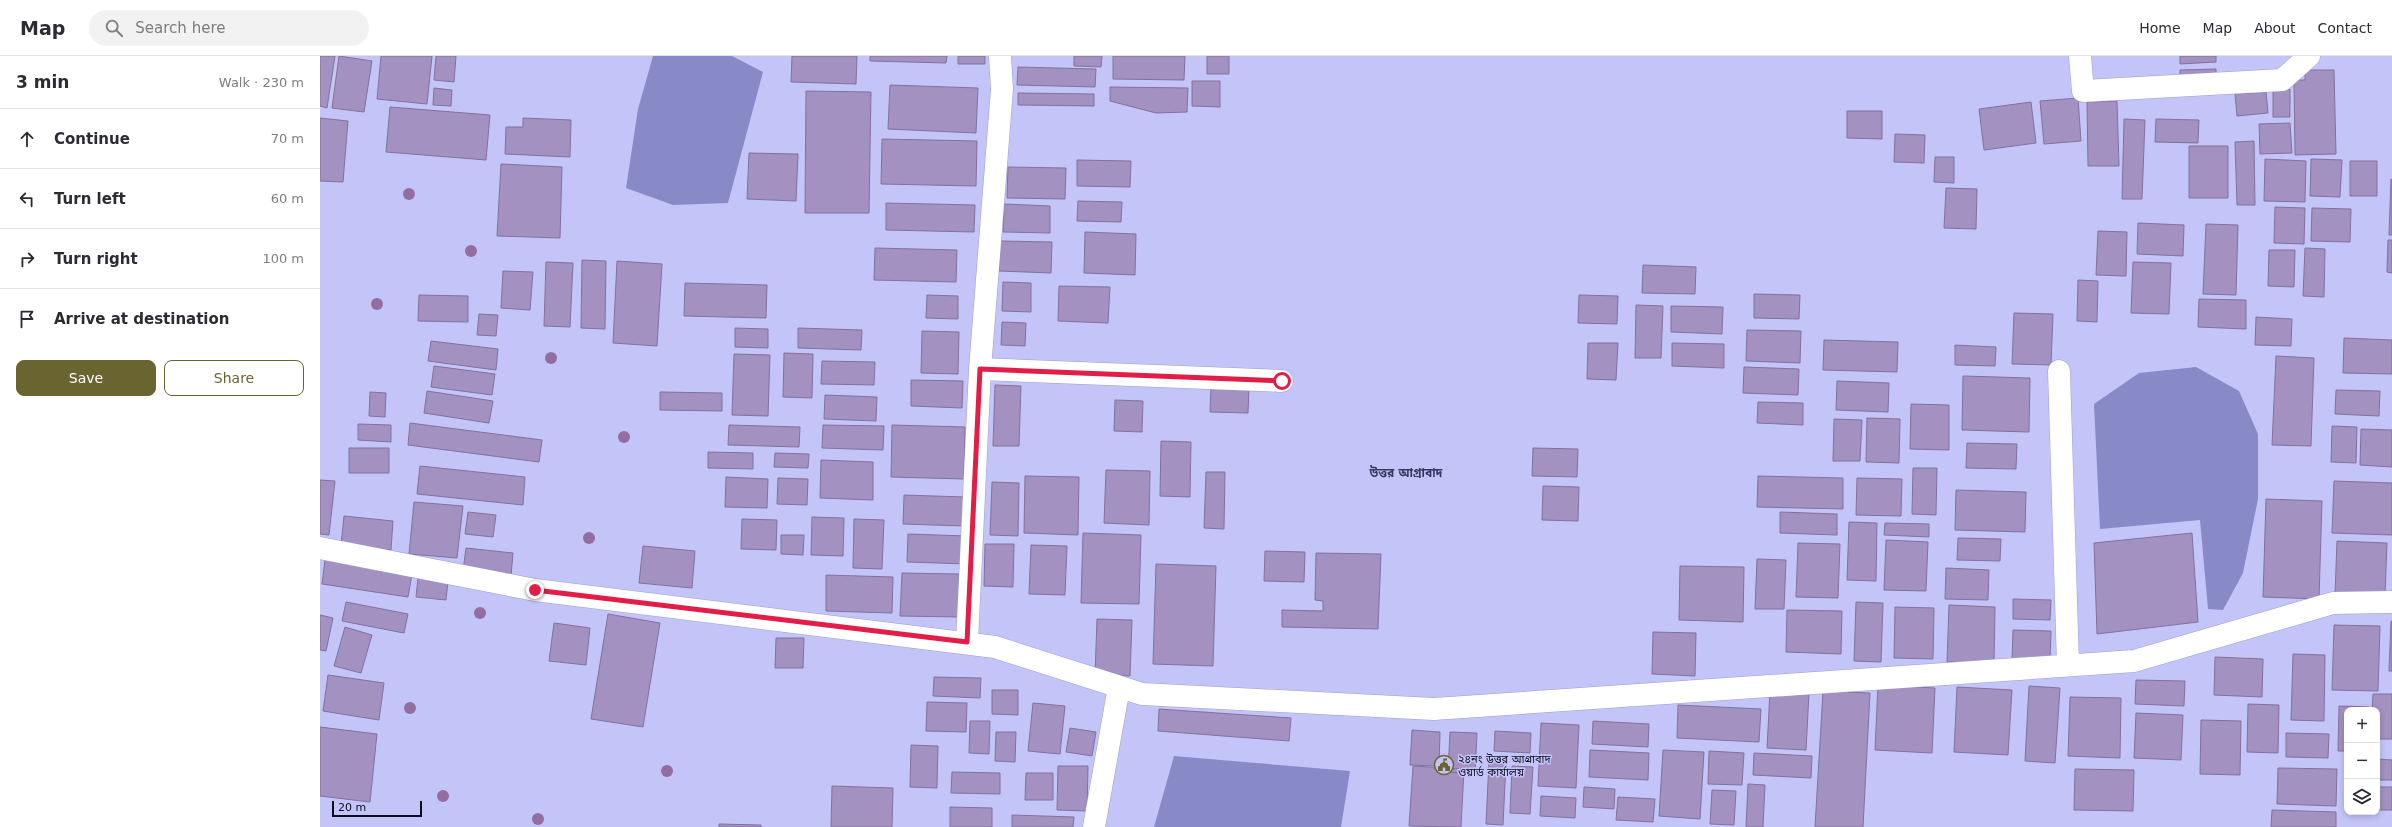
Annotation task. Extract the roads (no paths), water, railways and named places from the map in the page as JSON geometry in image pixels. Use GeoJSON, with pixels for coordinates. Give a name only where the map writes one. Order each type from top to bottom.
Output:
{"type":"FeatureCollection","features":[{"type":"Feature","properties":{"kind":"street"},"geometry":{"type":"LineString","coordinates":[[967,642],[980,369],[1002,89],[1000,56]]}},
{"type":"Feature","properties":{"kind":"street"},"geometry":{"type":"LineString","coordinates":[[2080,56],[2083,91],[2282,80],[2309,56]]}},
{"type":"Feature","properties":{"kind":"street"},"geometry":{"type":"LineString","coordinates":[[980,369],[1282,381]]}},
{"type":"Feature","properties":{"kind":"street"},"geometry":{"type":"LineString","coordinates":[[2059,371],[2068,665]]}},
{"type":"Feature","properties":{"kind":"street"},"geometry":{"type":"LineString","coordinates":[[320,548],[535,590],[967,642],[995,647],[1142,694],[1434,709],[2134,661],[2333,603],[2392,602]]}},
{"type":"Feature","properties":{"kind":"street"},"geometry":{"type":"LineString","coordinates":[[1094,827],[1119,687]]}},
{"type":"Feature","properties":{"kind":"water"},"geometry":{"type":"Polygon","coordinates":[[[653,56],[732,56],[763,72],[728,203],[673,205],[626,188],[638,109],[653,56]]]}},
{"type":"Feature","properties":{"kind":"water"},"geometry":{"type":"Polygon","coordinates":[[[2196,367],[2239,391],[2258,434],[2258,499],[2243,573],[2223,610],[2208,609],[2200,520],[2100,529],[2094,404],[2139,373],[2196,367]]]}},
{"type":"Feature","properties":{"kind":"water"},"geometry":{"type":"Polygon","coordinates":[[[1174,756],[1350,771],[1341,827],[1154,827],[1174,756]]]}},
{"type":"Feature","properties":{"kind":"place","name":"২৪নং উত্তর আগ্রাবাদ ওয়ার্ড কার্যালয়"},"geometry":{"type":"Point","coordinates":[1444,765]}},
{"type":"Feature","properties":{"kind":"district","name":"উত্তর আগ্রাবাদ"},"geometry":{"type":"Point","coordinates":[1406,473]}}]}
